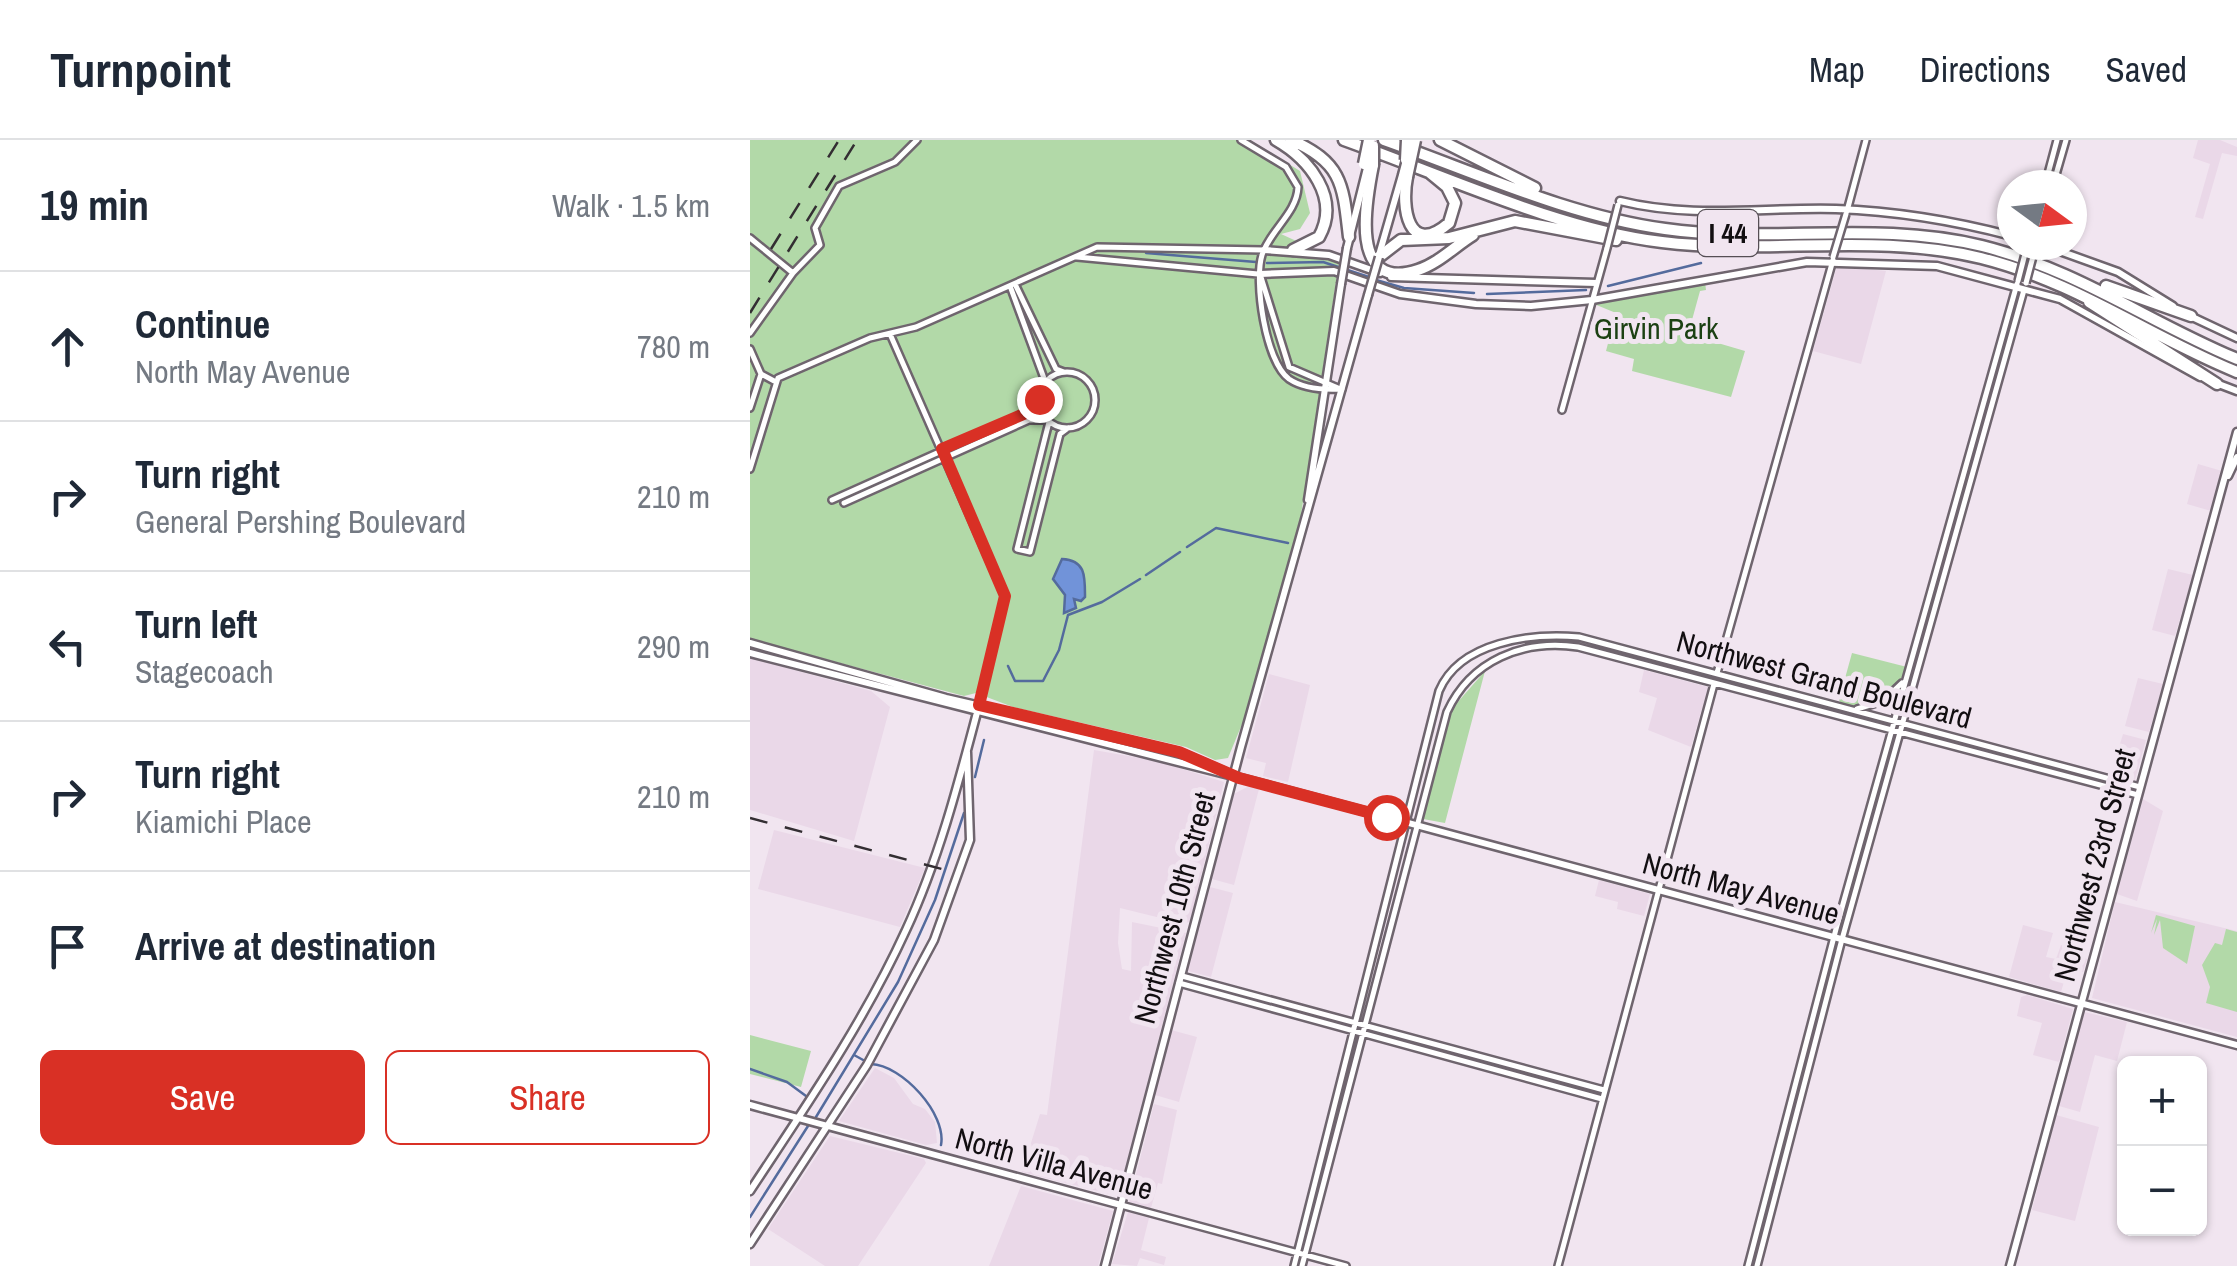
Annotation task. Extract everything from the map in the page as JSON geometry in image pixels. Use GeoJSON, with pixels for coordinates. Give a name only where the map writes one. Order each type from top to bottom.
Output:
{"type":"FeatureCollection","features":[{"type":"Feature","properties":{"kind":"highway"},"geometry":{"type":"LineString","coordinates":[[1276,140],[1309,166],[1326,202],[1319,237],[1287,250]]}},
{"type":"Feature","properties":{"kind":"highway"},"geometry":{"type":"LineString","coordinates":[[1291,140],[1316,152],[1334,169],[1344,191],[1348,242]]}},
{"type":"Feature","properties":{"kind":"highway","name":"I 44"},"geometry":{"type":"LineString","coordinates":[[1344,140],[1581,224],[1660,242],[1896,244],[1976,257],[2068,287],[2237,372]]}},
{"type":"Feature","properties":{"kind":"highway","name":"I 44"},"geometry":{"type":"LineString","coordinates":[[1384,140],[1618,220],[1686,232],[1866,230],[1918,234],[2020,257],[2086,282],[2237,359]]}},
{"type":"Feature","properties":{"kind":"highway"},"geometry":{"type":"LineString","coordinates":[[1411,140],[1404,176],[1405,218],[1418,231],[1437,232],[1451,220],[1454,199],[1426,169]]}},
{"type":"Feature","properties":{"kind":"highway"},"geometry":{"type":"LineString","coordinates":[[1406,161],[1411,140]]}},
{"type":"Feature","properties":{"kind":"highway"},"geometry":{"type":"LineString","coordinates":[[1440,140],[1562,203]]}},
{"type":"Feature","properties":{"kind":"highway"},"geometry":{"type":"LineString","coordinates":[[1372,142],[1364,234],[1370,253],[1386,268],[1406,272],[1423,268],[1496,223]]}},
{"type":"Feature","properties":{"kind":"highway"},"geometry":{"type":"LineString","coordinates":[[1381,253],[1401,240],[1448,238],[1496,223],[1531,221],[1643,244],[1660,242]]}},
{"type":"Feature","properties":{"kind":"highway"},"geometry":{"type":"LineString","coordinates":[[2086,282],[2191,316]]}},
{"type":"Feature","properties":{"kind":"highway"},"geometry":{"type":"LineString","coordinates":[[2068,287],[2217,384]]}},
{"type":"Feature","properties":{"kind":"main road","name":"Northwest 10th Street"},"geometry":{"type":"LineString","coordinates":[[1105,1266],[1233,776],[1406,161]]}},
{"type":"Feature","properties":{"kind":"main road","name":"Northwest 10th Street"},"geometry":{"type":"LineString","coordinates":[[1307,505],[1348,242],[1367,167]]}},
{"type":"Feature","properties":{"kind":"main road"},"geometry":{"type":"LineString","coordinates":[[1619,203],[1700,214],[1846,212],[1944,221],[1997,233]]}},
{"type":"Feature","properties":{"kind":"main road"},"geometry":{"type":"LineString","coordinates":[[1264,250],[1287,250],[1355,264],[1405,280],[1595,287]]}},
{"type":"Feature","properties":{"kind":"main road"},"geometry":{"type":"LineString","coordinates":[[1260,274],[1323,270],[1400,294],[1476,304],[1592,300],[1772,266],[1833,259],[1937,266],[2021,285],[2082,309],[2192,374],[2237,391]]}},
{"type":"Feature","properties":{"kind":"main road"},"geometry":{"type":"LineString","coordinates":[[2081,260],[2118,272],[2191,316],[2237,338]]}},
{"type":"Feature","properties":{"kind":"main road","name":"Northwest 23rd Street"},"geometry":{"type":"LineString","coordinates":[[2010,1266],[2237,432]]}},
{"type":"Feature","properties":{"kind":"main road","name":"Northwest 23rd Street"},"geometry":{"type":"LineString","coordinates":[[2227,477],[2237,457]]}},
{"type":"Feature","properties":{"kind":"main road","name":"North May Avenue"},"geometry":{"type":"LineString","coordinates":[[750,643],[978,709]]}},
{"type":"Feature","properties":{"kind":"main road","name":"North May Avenue"},"geometry":{"type":"LineString","coordinates":[[750,653],[1214,765],[1233,776]]}},
{"type":"Feature","properties":{"kind":"main road"},"geometry":{"type":"LineString","coordinates":[[750,1190],[873,997],[907,928],[932,866],[978,709]]}},
{"type":"Feature","properties":{"kind":"main road"},"geometry":{"type":"LineString","coordinates":[[750,1244],[898,1012],[952,897],[972,828],[967,752]]}},
{"type":"Feature","properties":{"kind":"main road","name":"North May Avenue"},"geometry":{"type":"LineString","coordinates":[[1178,757],[1233,776],[2237,1045]]}},
{"type":"Feature","properties":{"kind":"main road"},"geometry":{"type":"LineString","coordinates":[[1214,765],[1238,758]]}},
{"type":"Feature","properties":{"kind":"main road","name":"North Villa Avenue"},"geometry":{"type":"LineString","coordinates":[[750,1105],[1121,1205]]}},
{"type":"Feature","properties":{"kind":"street"},"geometry":{"type":"LineString","coordinates":[[750,333],[793,272],[820,245],[815,228],[839,186],[895,162],[917,140]]}},
{"type":"Feature","properties":{"kind":"street"},"geometry":{"type":"LineString","coordinates":[[1241,140],[1281,163],[1296,181],[1296,198],[1264,250],[1260,274],[1261,289],[1285,362],[1300,376],[1342,389]]}},
{"type":"Feature","properties":{"kind":"street"},"geometry":{"type":"LineString","coordinates":[[1558,1266],[1656,889],[1866,140]]}},
{"type":"Feature","properties":{"kind":"street"},"geometry":{"type":"LineString","coordinates":[[2049,170],[2058,140]]}},
{"type":"Feature","properties":{"kind":"street"},"geometry":{"type":"LineString","coordinates":[[2057,170],[2066,140]]}},
{"type":"Feature","properties":{"kind":"street"},"geometry":{"type":"LineString","coordinates":[[1562,410],[1619,203]]}},
{"type":"Feature","properties":{"kind":"street"},"geometry":{"type":"LineString","coordinates":[[1273,234],[1287,250]]}},
{"type":"Feature","properties":{"kind":"street"},"geometry":{"type":"LineString","coordinates":[[750,238],[793,272]]}},
{"type":"Feature","properties":{"kind":"street"},"geometry":{"type":"LineString","coordinates":[[750,469],[776,382],[842,349],[916,327],[1107,244],[1264,250]]}},
{"type":"Feature","properties":{"kind":"street"},"geometry":{"type":"LineString","coordinates":[[1134,262],[1136,245]]}},
{"type":"Feature","properties":{"kind":"street"},"geometry":{"type":"LineString","coordinates":[[1077,257],[1260,274]]}},
{"type":"Feature","properties":{"kind":"street"},"geometry":{"type":"LineString","coordinates":[[1748,1266],[1838,938],[1900,732],[2025,260]]}},
{"type":"Feature","properties":{"kind":"street"},"geometry":{"type":"LineString","coordinates":[[1757,1266],[1906,676],[2021,285],[2032,260]]}},
{"type":"Feature","properties":{"kind":"street"},"geometry":{"type":"LineString","coordinates":[[1241,272],[1261,289]]}},
{"type":"Feature","properties":{"kind":"street"},"geometry":{"type":"LineString","coordinates":[[1261,289],[1277,274]]}},
{"type":"Feature","properties":{"kind":"street"},"geometry":{"type":"LineString","coordinates":[[1012,285],[1056,368],[1086,380],[1094,397],[1087,419],[1060,434],[1030,552],[1018,549],[1048,421],[1039,399]]}},
{"type":"Feature","properties":{"kind":"street"},"geometry":{"type":"LineString","coordinates":[[832,500],[1033,410],[1046,374],[1012,285]]}},
{"type":"Feature","properties":{"kind":"street"},"geometry":{"type":"LineString","coordinates":[[890,334],[1005,596],[978,709]]}},
{"type":"Feature","properties":{"kind":"street"},"geometry":{"type":"LineString","coordinates":[[750,349],[761,374],[776,382]]}},
{"type":"Feature","properties":{"kind":"street"},"geometry":{"type":"LineString","coordinates":[[1043,386],[1052,376],[1067,372]]}},
{"type":"Feature","properties":{"kind":"street"},"geometry":{"type":"LineString","coordinates":[[750,408],[761,374]]}},
{"type":"Feature","properties":{"kind":"street"},"geometry":{"type":"LineString","coordinates":[[844,503],[1029,420],[1068,428]]}},
{"type":"Feature","properties":{"kind":"street"},"geometry":{"type":"LineString","coordinates":[[1026,518],[1038,521]]}},
{"type":"Feature","properties":{"kind":"street","name":"Northwest Grand Boulevard"},"geometry":{"type":"LineString","coordinates":[[1413,824],[1441,685],[1462,661],[1496,646],[1543,635],[1579,637],[2139,791]]}},
{"type":"Feature","properties":{"kind":"street"},"geometry":{"type":"LineString","coordinates":[[1294,1266],[1301,1254],[1413,824],[1450,706],[1492,660],[1522,648],[1565,645],[2139,791]]}},
{"type":"Feature","properties":{"kind":"street"},"geometry":{"type":"LineString","coordinates":[[1848,709],[1883,701],[1906,676]]}},
{"type":"Feature","properties":{"kind":"street"},"geometry":{"type":"LineString","coordinates":[[1180,979],[1604,1090]]}},
{"type":"Feature","properties":{"kind":"street"},"geometry":{"type":"LineString","coordinates":[[1180,979],[1602,1099]]}},
{"type":"Feature","properties":{"kind":"street","name":"North Villa Avenue"},"geometry":{"type":"LineString","coordinates":[[1121,1205],[1346,1266]]}},
{"type":"Feature","properties":{"kind":"street"},"geometry":{"type":"LineString","coordinates":[[1301,1254],[1302,1266]]}},
{"type":"Feature","properties":{"kind":"shaded area"},"geometry":{"type":"Polygon","coordinates":[[[2198,140],[2220,140],[2237,147],[2237,156],[2222,153],[2203,219],[2195,217],[2210,164],[2193,158],[2198,140]]]}},
{"type":"Feature","properties":{"kind":"shaded area"},"geometry":{"type":"Polygon","coordinates":[[[1837,266],[1886,271],[1861,364],[1813,351],[1837,266]]]}},
{"type":"Feature","properties":{"kind":"shaded area"},"geometry":{"type":"Polygon","coordinates":[[[2198,464],[2222,471],[2211,511],[2187,504],[2198,464]]]}},
{"type":"Feature","properties":{"kind":"shaded area"},"geometry":{"type":"Polygon","coordinates":[[[2168,569],[2193,575],[2175,636],[2152,630],[2168,569]]]}},
{"type":"Feature","properties":{"kind":"shaded area"},"geometry":{"type":"Polygon","coordinates":[[[750,658],[871,691],[890,707],[854,841],[750,810],[750,658]]]}},
{"type":"Feature","properties":{"kind":"shaded area"},"geometry":{"type":"Polygon","coordinates":[[[1644,670],[1708,687],[1691,747],[1648,730],[1657,698],[1639,692],[1644,670]]]}},
{"type":"Feature","properties":{"kind":"shaded area"},"geometry":{"type":"Polygon","coordinates":[[[1269,674],[1310,685],[1288,782],[1263,776],[1266,763],[1246,758],[1269,674]]]}},
{"type":"Feature","properties":{"kind":"shaded area"},"geometry":{"type":"Polygon","coordinates":[[[2138,678],[2163,684],[2149,732],[2125,726],[2138,678]]]}},
{"type":"Feature","properties":{"kind":"shaded area"},"geometry":{"type":"Polygon","coordinates":[[[2123,734],[2146,740],[2135,780],[2111,774],[2123,734]]]}},
{"type":"Feature","properties":{"kind":"shaded area"},"geometry":{"type":"Polygon","coordinates":[[[1094,750],[1157,761],[1224,782],[1190,921],[1185,924],[1120,908],[1118,943],[1122,969],[1131,971],[1132,922],[1186,933],[1118,1196],[1022,1172],[1040,1114],[1047,1115],[1094,750]]]}},
{"type":"Feature","properties":{"kind":"shaded area"},"geometry":{"type":"Polygon","coordinates":[[[1249,786],[1259,789],[1234,885],[1212,879],[1234,794],[1249,786]]]}},
{"type":"Feature","properties":{"kind":"shaded area"},"geometry":{"type":"Polygon","coordinates":[[[2143,799],[2163,811],[2137,901],[2117,894],[2143,799]]]}},
{"type":"Feature","properties":{"kind":"shaded area"},"geometry":{"type":"Polygon","coordinates":[[[774,830],[925,868],[900,927],[758,889],[774,830]]]}},
{"type":"Feature","properties":{"kind":"shaded area"},"geometry":{"type":"Polygon","coordinates":[[[1599,880],[1650,894],[1644,916],[1617,909],[1618,902],[1595,896],[1599,880]]]}},
{"type":"Feature","properties":{"kind":"shaded area"},"geometry":{"type":"Polygon","coordinates":[[[1210,887],[1233,893],[1211,977],[1188,971],[1210,887]]]}},
{"type":"Feature","properties":{"kind":"shaded area"},"geometry":{"type":"Polygon","coordinates":[[[2115,902],[2237,931],[2237,1037],[2092,998],[2115,902]]]}},
{"type":"Feature","properties":{"kind":"shaded area"},"geometry":{"type":"Polygon","coordinates":[[[2023,925],[2053,933],[2046,957],[2056,959],[2061,945],[2087,959],[2083,972],[2068,968],[2061,992],[2009,977],[2023,925]]]}},
{"type":"Feature","properties":{"kind":"shaded area"},"geometry":{"type":"Polygon","coordinates":[[[2027,995],[2073,1009],[2059,1062],[2033,1055],[2042,1023],[2017,1016],[2021,997],[2027,995]]]}},
{"type":"Feature","properties":{"kind":"shaded area"},"geometry":{"type":"Polygon","coordinates":[[[2084,1012],[2127,1022],[2117,1061],[2095,1055],[2080,1112],[2059,1106],[2084,1012]]]}},
{"type":"Feature","properties":{"kind":"shaded area"},"geometry":{"type":"Polygon","coordinates":[[[1171,1030],[1197,1037],[1179,1102],[1155,1095],[1171,1030]]]}},
{"type":"Feature","properties":{"kind":"shaded area"},"geometry":{"type":"Polygon","coordinates":[[[875,1068],[894,1078],[913,1104],[925,1109],[935,1122],[937,1143],[926,1145],[839,1121],[875,1068]]]}},
{"type":"Feature","properties":{"kind":"shaded area"},"geometry":{"type":"Polygon","coordinates":[[[1154,1104],[1177,1110],[1162,1184],[1158,1183],[1151,1208],[1129,1202],[1154,1104]]]}},
{"type":"Feature","properties":{"kind":"shaded area"},"geometry":{"type":"Polygon","coordinates":[[[2056,1115],[2099,1127],[2075,1221],[2032,1210],[2056,1115]]]}},
{"type":"Feature","properties":{"kind":"shaded area"},"geometry":{"type":"Polygon","coordinates":[[[830,1136],[924,1159],[926,1163],[858,1266],[825,1266],[768,1229],[830,1136]]]}},
{"type":"Feature","properties":{"kind":"shaded area"},"geometry":{"type":"Polygon","coordinates":[[[1021,1186],[1113,1211],[1098,1266],[989,1266],[1021,1186]]]}},
{"type":"Feature","properties":{"kind":"shaded area"},"geometry":{"type":"Polygon","coordinates":[[[1128,1212],[1149,1218],[1141,1250],[1166,1257],[1164,1265],[1140,1258],[1137,1266],[1112,1264],[1128,1212]]]}},
{"type":"Feature","properties":{"kind":"green space"},"geometry":{"type":"Polygon","coordinates":[[[750,140],[1250,140],[1300,171],[1310,213],[1300,229],[1281,234],[1316,250],[1340,255],[1301,515],[1245,717],[1228,758],[1215,760],[1186,747],[1013,707],[976,693],[964,696],[750,639],[750,140]]]}},
{"type":"Feature","properties":{"kind":"green space","name":"Girvin Park"},"geometry":{"type":"Polygon","coordinates":[[[1705,282],[1706,290],[1700,291],[1692,320],[1697,323],[1694,336],[1745,351],[1731,397],[1632,371],[1634,359],[1606,351],[1616,313],[1594,304],[1705,282]]]}},
{"type":"Feature","properties":{"kind":"green space"},"geometry":{"type":"Polygon","coordinates":[[[1852,653],[1907,667],[1882,699],[1863,706],[1842,705],[1839,700],[1852,653]]]}},
{"type":"Feature","properties":{"kind":"green space"},"geometry":{"type":"Polygon","coordinates":[[[1485,671],[1445,823],[1423,819],[1449,712],[1485,671]]]}},
{"type":"Feature","properties":{"kind":"green space"},"geometry":{"type":"Polygon","coordinates":[[[2156,915],[2195,926],[2187,964],[2163,948],[2160,920],[2154,935],[2157,919],[2151,933],[2156,915]]]}},
{"type":"Feature","properties":{"kind":"green space"},"geometry":{"type":"Polygon","coordinates":[[[2226,929],[2237,932],[2237,1012],[2206,1003],[2210,987],[2202,965],[2215,943],[2222,945],[2226,929]]]}},
{"type":"Feature","properties":{"kind":"green space"},"geometry":{"type":"Polygon","coordinates":[[[750,1035],[811,1051],[801,1087],[750,1074],[750,1035]]]}},
{"type":"Feature","properties":{"kind":"water"},"geometry":{"type":"Polygon","coordinates":[[[1062,559],[1080,566],[1085,583],[1085,597],[1081,601],[1074,599],[1076,608],[1064,613],[1065,595],[1053,579],[1062,559]]]}},
{"type":"Feature","properties":{"kind":"waterway"},"geometry":{"type":"LineString","coordinates":[[1146,253],[1256,262]]}},
{"type":"Feature","properties":{"kind":"waterway"},"geometry":{"type":"LineString","coordinates":[[1267,263],[1323,262],[1369,277]]}},
{"type":"Feature","properties":{"kind":"waterway"},"geometry":{"type":"LineString","coordinates":[[1608,286],[1701,263]]}},
{"type":"Feature","properties":{"kind":"waterway"},"geometry":{"type":"LineString","coordinates":[[1376,280],[1404,288],[1474,293]]}},
{"type":"Feature","properties":{"kind":"waterway"},"geometry":{"type":"LineString","coordinates":[[1487,294],[1586,290]]}},
{"type":"Feature","properties":{"kind":"waterway"},"geometry":{"type":"LineString","coordinates":[[1187,547],[1216,528],[1288,543]]}},
{"type":"Feature","properties":{"kind":"waterway"},"geometry":{"type":"LineString","coordinates":[[1146,575],[1180,552]]}},
{"type":"Feature","properties":{"kind":"waterway"},"geometry":{"type":"LineString","coordinates":[[1008,666],[1015,681],[1043,681],[1059,650],[1068,615],[1102,602],[1140,579]]}},
{"type":"Feature","properties":{"kind":"waterway"},"geometry":{"type":"LineString","coordinates":[[975,777],[984,740]]}},
{"type":"Feature","properties":{"kind":"waterway"},"geometry":{"type":"LineString","coordinates":[[816,1117],[898,982],[935,900],[964,813]]}},
{"type":"Feature","properties":{"kind":"waterway"},"geometry":{"type":"LineString","coordinates":[[854,1055],[865,1061]]}},
{"type":"Feature","properties":{"kind":"waterway"},"geometry":{"type":"LineString","coordinates":[[871,1064],[896,1073],[920,1093],[937,1119],[941,1145]]}},
{"type":"Feature","properties":{"kind":"waterway"},"geometry":{"type":"LineString","coordinates":[[750,1069],[787,1082],[806,1096]]}},
{"type":"Feature","properties":{"kind":"waterway"},"geometry":{"type":"LineString","coordinates":[[750,1217],[808,1126]]}},
{"type":"Feature","properties":{"kind":"railway"},"geometry":{"type":"LineString","coordinates":[[771,249],[839,140]]}},
{"type":"Feature","properties":{"kind":"railway"},"geometry":{"type":"LineString","coordinates":[[750,313],[857,140]]}},
{"type":"Feature","properties":{"kind":"railway"},"geometry":{"type":"LineString","coordinates":[[750,818],[953,872]]}},
{"type":"Feature","properties":{"kind":"route"},"geometry":{"type":"LineString","coordinates":[[1039,399],[1033,410],[942,449],[1005,596],[979,705],[1179,752],[1239,778],[1386,817]]}}]}
